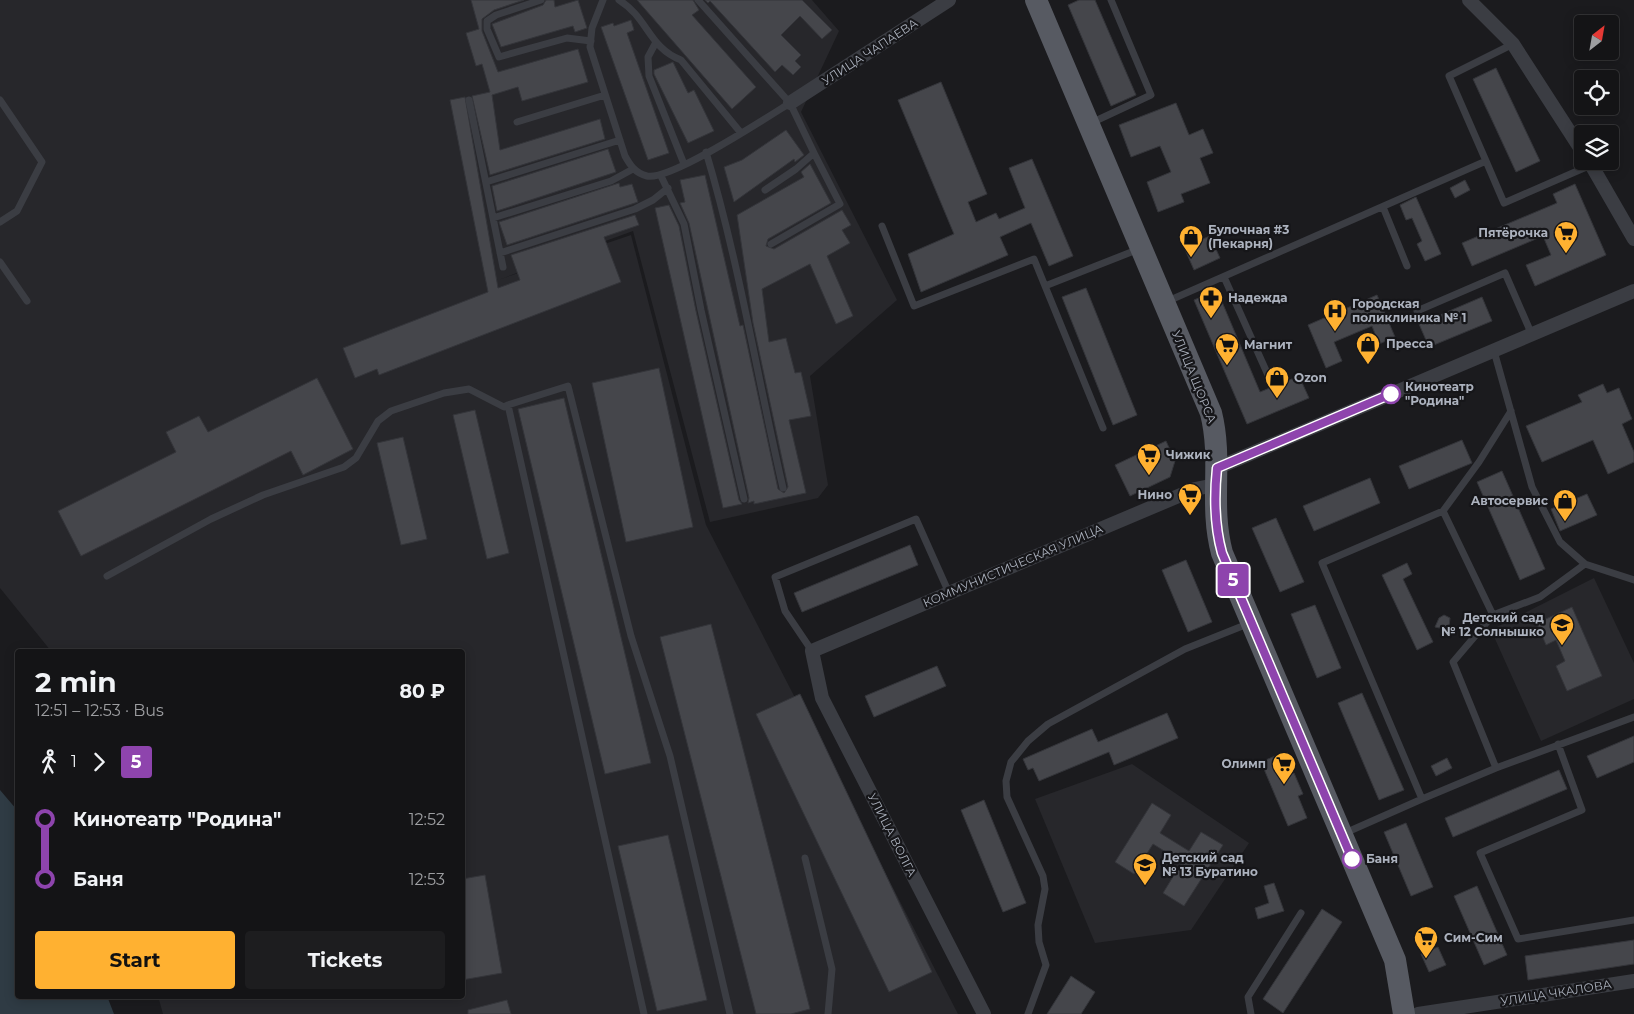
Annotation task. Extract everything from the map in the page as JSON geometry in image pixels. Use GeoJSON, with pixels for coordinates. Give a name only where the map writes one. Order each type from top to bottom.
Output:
{"type":"FeatureCollection","features":[{"type":"Feature","properties":{"kind":"main road","name":"УЛИЦА ЩОРСА"},"geometry":{"type":"LineString","coordinates":[[1036,0],[1211,413],[1217,437],[1215,516],[1218,539],[1251,623],[1395,960],[1404,1014]]}},
{"type":"Feature","properties":{"kind":"street","name":"УЛИЦА ЧАПАЕВА"},"geometry":{"type":"LineString","coordinates":[[790,103],[949,0]]}},
{"type":"Feature","properties":{"kind":"street"},"geometry":{"type":"LineString","coordinates":[[1469,0],[1513,44],[1574,139]]}},
{"type":"Feature","properties":{"kind":"street"},"geometry":{"type":"LineString","coordinates":[[1594,170],[1634,239]]}},
{"type":"Feature","properties":{"kind":"street","name":"КОММУНИСТИЧЕСКАЯ УЛИЦА"},"geometry":{"type":"LineString","coordinates":[[812,651],[1195,489],[1216,476],[1494,350],[1634,291]]}},
{"type":"Feature","properties":{"kind":"street","name":"УЛИЦА ВОЛГА"},"geometry":{"type":"LineString","coordinates":[[812,651],[822,698],[984,1014]]}},
{"type":"Feature","properties":{"kind":"street","name":"УЛИЦА ЧКАЛОВА"},"geometry":{"type":"LineString","coordinates":[[1418,1014],[1634,981]]}},
{"type":"Feature","properties":{"kind":"lane"},"geometry":{"type":"LineString","coordinates":[[541,0],[496,15],[488,21],[488,29],[499,57],[566,38],[591,41]]}},
{"type":"Feature","properties":{"kind":"lane"},"geometry":{"type":"LineString","coordinates":[[603,0],[592,28],[590,48],[620,140],[632,169],[647,176],[662,176],[742,133],[790,103]]}},
{"type":"Feature","properties":{"kind":"lane"},"geometry":{"type":"LineString","coordinates":[[619,0],[632,8],[644,22],[655,44],[668,55],[681,60],[742,133]]}},
{"type":"Feature","properties":{"kind":"lane"},"geometry":{"type":"LineString","coordinates":[[698,0],[790,103],[840,204],[771,244]]}},
{"type":"Feature","properties":{"kind":"lane"},"geometry":{"type":"LineString","coordinates":[[1089,124],[1151,95],[1111,0]]}},
{"type":"Feature","properties":{"kind":"lane"},"geometry":{"type":"LineString","coordinates":[[655,44],[648,57],[649,76],[684,164]]}},
{"type":"Feature","properties":{"kind":"lane"},"geometry":{"type":"LineString","coordinates":[[1513,44],[1449,76],[1504,203],[1575,170]]}},
{"type":"Feature","properties":{"kind":"lane"},"geometry":{"type":"LineString","coordinates":[[517,122],[606,95]]}},
{"type":"Feature","properties":{"kind":"lane"},"geometry":{"type":"LineString","coordinates":[[0,100],[42,162],[16,211],[0,222]]}},
{"type":"Feature","properties":{"kind":"lane"},"geometry":{"type":"LineString","coordinates":[[469,100],[502,267]]}},
{"type":"Feature","properties":{"kind":"lane"},"geometry":{"type":"LineString","coordinates":[[486,182],[620,140]]}},
{"type":"Feature","properties":{"kind":"lane"},"geometry":{"type":"LineString","coordinates":[[706,152],[740,280],[757,374],[783,488]]}},
{"type":"Feature","properties":{"kind":"lane"},"geometry":{"type":"LineString","coordinates":[[765,190],[796,169],[814,153]]}},
{"type":"Feature","properties":{"kind":"lane"},"geometry":{"type":"LineString","coordinates":[[1165,303],[1486,161]]}},
{"type":"Feature","properties":{"kind":"lane"},"geometry":{"type":"LineString","coordinates":[[493,218],[611,182],[632,169]]}},
{"type":"Feature","properties":{"kind":"lane"},"geometry":{"type":"LineString","coordinates":[[662,176],[684,224],[701,310],[744,499]]}},
{"type":"Feature","properties":{"kind":"lane"},"geometry":{"type":"LineString","coordinates":[[500,253],[635,209],[653,200],[668,188]]}},
{"type":"Feature","properties":{"kind":"lane"},"geometry":{"type":"LineString","coordinates":[[1383,206],[1407,266]]}},
{"type":"Feature","properties":{"kind":"lane"},"geometry":{"type":"LineString","coordinates":[[882,226],[914,306],[1034,259],[1103,428]]}},
{"type":"Feature","properties":{"kind":"lane"},"geometry":{"type":"LineString","coordinates":[[1045,286],[1141,248]]}},
{"type":"Feature","properties":{"kind":"lane"},"geometry":{"type":"LineString","coordinates":[[0,262],[27,301]]}},
{"type":"Feature","properties":{"kind":"lane"},"geometry":{"type":"LineString","coordinates":[[1418,311],[1505,273],[1532,335]]}},
{"type":"Feature","properties":{"kind":"lane"},"geometry":{"type":"LineString","coordinates":[[1224,276],[1268,375]]}},
{"type":"Feature","properties":{"kind":"lane"},"geometry":{"type":"LineString","coordinates":[[1494,350],[1532,487],[1560,542],[1585,564],[1634,580]]}},
{"type":"Feature","properties":{"kind":"lane"},"geometry":{"type":"LineString","coordinates":[[107,576],[211,519],[263,495],[344,467],[356,458],[378,421],[391,411],[444,393],[469,389],[504,407],[568,386],[631,636],[670,756],[730,1014]]}},
{"type":"Feature","properties":{"kind":"lane"},"geometry":{"type":"LineString","coordinates":[[508,405],[644,1014]]}},
{"type":"Feature","properties":{"kind":"lane"},"geometry":{"type":"LineString","coordinates":[[1422,799],[1322,563],[1443,511],[1479,462],[1511,411]]}},
{"type":"Feature","properties":{"kind":"lane"},"geometry":{"type":"LineString","coordinates":[[1443,511],[1493,615]]}},
{"type":"Feature","properties":{"kind":"lane"},"geometry":{"type":"LineString","coordinates":[[812,651],[785,611],[775,577],[916,519],[950,593]]}},
{"type":"Feature","properties":{"kind":"lane"},"geometry":{"type":"LineString","coordinates":[[1496,768],[1453,662],[1493,615],[1540,597],[1585,564]]}},
{"type":"Feature","properties":{"kind":"lane"},"geometry":{"type":"LineString","coordinates":[[1028,1014],[1046,965],[1039,942],[1038,925],[1045,889],[1043,876],[1007,797],[1006,781],[1011,762],[1028,741],[1048,724],[1185,649],[1251,623]]}},
{"type":"Feature","properties":{"kind":"lane"},"geometry":{"type":"LineString","coordinates":[[1342,835],[1496,768],[1634,717]]}},
{"type":"Feature","properties":{"kind":"lane"},"geometry":{"type":"LineString","coordinates":[[1558,744],[1582,810],[1480,853],[1518,939],[1634,920]]}},
{"type":"Feature","properties":{"kind":"lane"},"geometry":{"type":"LineString","coordinates":[[805,858],[832,969],[828,1014]]}},
{"type":"Feature","properties":{"kind":"lane"},"geometry":{"type":"LineString","coordinates":[[1251,1014],[1248,997],[1301,913]]}},
{"type":"Feature","properties":{"kind":"shaded area"},"geometry":{"type":"Polygon","coordinates":[[[0,0],[812,0],[839,31],[801,112],[897,300],[810,376],[828,485],[818,498],[710,522],[633,231],[498,280],[631,235],[706,525],[958,1014],[163,1014],[159,999],[465,999],[465,649],[49,649],[0,588],[0,0]]]}},
{"type":"Feature","properties":{"kind":"shaded area","name":"Детский сад № 12 Солнышко"},"geometry":{"type":"Polygon","coordinates":[[[1594,578],[1634,663],[1634,699],[1541,741],[1491,630],[1594,578]]]}},
{"type":"Feature","properties":{"kind":"shaded area","name":"Детский сад № 13 Буратино"},"geometry":{"type":"Polygon","coordinates":[[[1132,764],[1249,843],[1191,930],[1095,943],[1035,799],[1132,764]]]}},
{"type":"Feature","properties":{"kind":"shaded area"},"geometry":{"type":"Polygon","coordinates":[[[0,790],[15,808],[15,999],[108,999],[114,1014],[0,1014],[0,790]]]}},
{"type":"Feature","properties":{"kind":"building"},"geometry":{"type":"Polygon","coordinates":[[[471,0],[524,0],[494,10],[482,19],[482,31],[498,72],[578,49],[588,82],[522,101],[518,87],[492,95],[500,150],[600,119],[605,139],[490,175],[472,96],[490,92],[482,64],[476,66],[466,33],[479,29],[471,0]]]}},
{"type":"Feature","properties":{"kind":"building"},"geometry":{"type":"Polygon","coordinates":[[[546,0],[554,0],[555,7],[578,0],[587,28],[575,32],[573,26],[501,47],[492,24],[543,5],[546,0]]]}},
{"type":"Feature","properties":{"kind":"building"},"geometry":{"type":"Polygon","coordinates":[[[637,0],[693,0],[699,10],[692,15],[756,87],[732,109],[637,0]]]}},
{"type":"Feature","properties":{"kind":"building"},"geometry":{"type":"Polygon","coordinates":[[[705,0],[802,0],[832,30],[822,39],[800,16],[781,35],[801,55],[795,61],[801,67],[793,75],[782,65],[775,72],[710,1],[708,3],[705,0]]]}},
{"type":"Feature","properties":{"kind":"building"},"geometry":{"type":"Polygon","coordinates":[[[1079,0],[1095,0],[1136,95],[1111,106],[1068,5],[1079,0]]]}},
{"type":"Feature","properties":{"kind":"building"},"geometry":{"type":"Polygon","coordinates":[[[631,20],[634,30],[627,33],[669,153],[648,160],[601,27],[613,23],[614,26],[631,20]]]}},
{"type":"Feature","properties":{"kind":"building"},"geometry":{"type":"Polygon","coordinates":[[[673,62],[688,93],[694,90],[714,131],[688,143],[654,74],[654,70],[673,62]]]}},
{"type":"Feature","properties":{"kind":"building"},"geometry":{"type":"Polygon","coordinates":[[[1496,68],[1540,161],[1516,172],[1473,79],[1496,68]]]}},
{"type":"Feature","properties":{"kind":"building"},"geometry":{"type":"Polygon","coordinates":[[[941,82],[987,194],[968,202],[976,222],[996,213],[999,219],[1025,208],[1009,168],[1032,159],[1073,256],[1049,266],[1031,223],[1000,237],[1008,255],[921,292],[908,254],[954,234],[898,100],[941,82]]]}},
{"type":"Feature","properties":{"kind":"building"},"geometry":{"type":"Polygon","coordinates":[[[465,97],[498,288],[520,280],[511,255],[635,215],[639,225],[604,237],[621,282],[379,375],[377,369],[355,378],[343,348],[488,292],[450,100],[465,97]]]}},
{"type":"Feature","properties":{"kind":"building"},"geometry":{"type":"Polygon","coordinates":[[[1176,103],[1189,135],[1203,129],[1213,153],[1200,158],[1210,183],[1181,194],[1184,202],[1158,212],[1147,182],[1171,172],[1160,146],[1131,157],[1119,125],[1176,103]]]}},
{"type":"Feature","properties":{"kind":"building"},"geometry":{"type":"Polygon","coordinates":[[[786,130],[804,155],[795,162],[794,159],[734,202],[724,167],[742,160],[786,130]]]}},
{"type":"Feature","properties":{"kind":"building"},"geometry":{"type":"Polygon","coordinates":[[[608,149],[616,172],[497,211],[492,186],[608,149]]]}},
{"type":"Feature","properties":{"kind":"building"},"geometry":{"type":"Polygon","coordinates":[[[810,164],[831,203],[768,239],[766,246],[774,249],[842,210],[851,225],[842,230],[850,243],[827,256],[853,316],[836,324],[810,264],[762,289],[769,342],[786,338],[795,373],[801,372],[811,416],[789,420],[806,493],[754,504],[754,501],[748,503],[749,498],[689,223],[680,203],[685,202],[680,180],[705,175],[740,326],[743,325],[778,489],[784,493],[788,487],[753,323],[737,215],[804,177],[801,172],[810,164]]]}},
{"type":"Feature","properties":{"kind":"building"},"geometry":{"type":"Polygon","coordinates":[[[1465,180],[1470,190],[1455,198],[1450,188],[1465,180]]]}},
{"type":"Feature","properties":{"kind":"building"},"geometry":{"type":"Polygon","coordinates":[[[619,183],[620,187],[632,184],[638,202],[507,245],[499,222],[619,183]]]}},
{"type":"Feature","properties":{"kind":"building"},"geometry":{"type":"Polygon","coordinates":[[[1575,184],[1606,255],[1535,286],[1526,265],[1551,255],[1543,236],[1472,266],[1462,243],[1557,203],[1553,194],[1575,184]]]}},
{"type":"Feature","properties":{"kind":"building"},"geometry":{"type":"Polygon","coordinates":[[[1416,197],[1441,254],[1425,261],[1417,244],[1422,241],[1412,218],[1406,220],[1400,205],[1416,197]]]}},
{"type":"Feature","properties":{"kind":"building"},"geometry":{"type":"Polygon","coordinates":[[[669,205],[679,226],[696,311],[739,500],[742,504],[723,508],[655,208],[669,205]]]}},
{"type":"Feature","properties":{"kind":"building"},"geometry":{"type":"Polygon","coordinates":[[[1210,236],[1220,258],[1194,270],[1184,247],[1210,236]]]}},
{"type":"Feature","properties":{"kind":"building"},"geometry":{"type":"Polygon","coordinates":[[[1086,288],[1137,415],[1113,425],[1062,297],[1086,288]]]}},
{"type":"Feature","properties":{"kind":"building"},"geometry":{"type":"Polygon","coordinates":[[[1217,290],[1260,392],[1299,376],[1309,398],[1247,424],[1194,300],[1217,290]]]}},
{"type":"Feature","properties":{"kind":"building","name":"Городская поликлиника № 1"},"geometry":{"type":"Polygon","coordinates":[[[1377,295],[1395,337],[1379,344],[1372,326],[1334,342],[1342,361],[1326,368],[1308,325],[1377,295]]]}},
{"type":"Feature","properties":{"kind":"building"},"geometry":{"type":"Polygon","coordinates":[[[1482,297],[1492,321],[1429,347],[1419,324],[1482,297]]]}},
{"type":"Feature","properties":{"kind":"building"},"geometry":{"type":"Polygon","coordinates":[[[659,368],[693,527],[626,542],[592,383],[659,368]]]}},
{"type":"Feature","properties":{"kind":"building"},"geometry":{"type":"Polygon","coordinates":[[[317,378],[353,449],[303,475],[291,451],[81,556],[58,511],[176,452],[166,432],[199,416],[208,432],[317,378]]]}},
{"type":"Feature","properties":{"kind":"building"},"geometry":{"type":"Polygon","coordinates":[[[1603,384],[1607,393],[1619,388],[1632,419],[1622,424],[1634,452],[1634,462],[1608,474],[1593,440],[1542,462],[1526,426],[1582,402],[1578,395],[1603,384]]]}},
{"type":"Feature","properties":{"kind":"building"},"geometry":{"type":"Polygon","coordinates":[[[564,398],[651,763],[605,774],[518,409],[564,398]]]}},
{"type":"Feature","properties":{"kind":"building"},"geometry":{"type":"Polygon","coordinates":[[[475,410],[509,553],[487,559],[453,415],[475,410]]]}},
{"type":"Feature","properties":{"kind":"building"},"geometry":{"type":"Polygon","coordinates":[[[403,437],[427,539],[401,545],[377,443],[403,437]]]}},
{"type":"Feature","properties":{"kind":"building"},"geometry":{"type":"Polygon","coordinates":[[[1462,440],[1472,463],[1409,489],[1399,466],[1462,440]]]}},
{"type":"Feature","properties":{"kind":"building"},"geometry":{"type":"Polygon","coordinates":[[[1166,441],[1175,461],[1170,477],[1130,496],[1115,465],[1166,441]]]}},
{"type":"Feature","properties":{"kind":"building"},"geometry":{"type":"Polygon","coordinates":[[[1502,471],[1545,569],[1520,580],[1477,482],[1502,471]]]}},
{"type":"Feature","properties":{"kind":"building"},"geometry":{"type":"Polygon","coordinates":[[[1370,478],[1380,503],[1314,531],[1303,506],[1370,478]]]}},
{"type":"Feature","properties":{"kind":"building"},"geometry":{"type":"Polygon","coordinates":[[[1587,494],[1597,515],[1560,531],[1551,509],[1587,494]]]}},
{"type":"Feature","properties":{"kind":"building"},"geometry":{"type":"Polygon","coordinates":[[[1276,518],[1304,582],[1280,592],[1252,528],[1276,518]]]}},
{"type":"Feature","properties":{"kind":"building"},"geometry":{"type":"Polygon","coordinates":[[[910,545],[918,565],[802,612],[794,593],[910,545]]]}},
{"type":"Feature","properties":{"kind":"building"},"geometry":{"type":"Polygon","coordinates":[[[1186,560],[1212,622],[1188,632],[1162,570],[1186,560]]]}},
{"type":"Feature","properties":{"kind":"building"},"geometry":{"type":"Polygon","coordinates":[[[1407,563],[1412,574],[1403,579],[1433,642],[1417,650],[1382,575],[1407,563]]]}},
{"type":"Feature","properties":{"kind":"building"},"geometry":{"type":"Polygon","coordinates":[[[1315,605],[1341,668],[1317,678],[1291,614],[1315,605]]]}},
{"type":"Feature","properties":{"kind":"building"},"geometry":{"type":"Polygon","coordinates":[[[1572,607],[1602,676],[1567,691],[1556,666],[1565,661],[1556,640],[1546,645],[1537,623],[1572,607]]]}},
{"type":"Feature","properties":{"kind":"building"},"geometry":{"type":"Polygon","coordinates":[[[1444,615],[1450,618],[1449,627],[1444,629],[1435,627],[1439,618],[1444,615]]]}},
{"type":"Feature","properties":{"kind":"building"},"geometry":{"type":"Polygon","coordinates":[[[711,624],[810,1009],[791,1014],[756,1014],[660,637],[711,624]]]}},
{"type":"Feature","properties":{"kind":"building"},"geometry":{"type":"Polygon","coordinates":[[[937,666],[946,686],[874,717],[865,696],[937,666]]]}},
{"type":"Feature","properties":{"kind":"building"},"geometry":{"type":"Polygon","coordinates":[[[1362,693],[1404,790],[1379,800],[1338,703],[1362,693]]]}},
{"type":"Feature","properties":{"kind":"building"},"geometry":{"type":"Polygon","coordinates":[[[800,694],[932,972],[889,992],[756,714],[800,694]]]}},
{"type":"Feature","properties":{"kind":"building"},"geometry":{"type":"Polygon","coordinates":[[[1167,713],[1178,738],[1114,765],[1109,752],[1039,781],[1033,768],[1028,770],[1023,759],[1092,729],[1098,742],[1167,713]]]}},
{"type":"Feature","properties":{"kind":"building"},"geometry":{"type":"Polygon","coordinates":[[[1634,736],[1634,762],[1597,778],[1587,756],[1634,736]]]}},
{"type":"Feature","properties":{"kind":"building","name":"Олимп"},"geometry":{"type":"Polygon","coordinates":[[[1280,754],[1289,775],[1294,773],[1303,794],[1298,796],[1307,818],[1288,826],[1261,762],[1280,754]]]}},
{"type":"Feature","properties":{"kind":"building"},"geometry":{"type":"Polygon","coordinates":[[[1447,758],[1452,768],[1436,776],[1431,766],[1447,758]]]}},
{"type":"Feature","properties":{"kind":"building"},"geometry":{"type":"Polygon","coordinates":[[[1559,770],[1567,789],[1453,837],[1445,818],[1559,770]]]}},
{"type":"Feature","properties":{"kind":"building"},"geometry":{"type":"Polygon","coordinates":[[[984,800],[1026,903],[1003,912],[961,810],[984,800]]]}},
{"type":"Feature","properties":{"kind":"building"},"geometry":{"type":"Polygon","coordinates":[[[1152,803],[1171,815],[1160,833],[1189,851],[1201,832],[1223,845],[1184,906],[1163,893],[1182,862],[1153,844],[1134,874],[1115,862],[1152,803]]]}},
{"type":"Feature","properties":{"kind":"building"},"geometry":{"type":"Polygon","coordinates":[[[1406,823],[1433,887],[1411,896],[1384,832],[1406,823]]]}},
{"type":"Feature","properties":{"kind":"building"},"geometry":{"type":"Polygon","coordinates":[[[668,835],[707,1000],[657,1011],[618,846],[668,835]]]}},
{"type":"Feature","properties":{"kind":"building"},"geometry":{"type":"Polygon","coordinates":[[[485,875],[502,973],[465,979],[465,878],[485,875]]]}},
{"type":"Feature","properties":{"kind":"building"},"geometry":{"type":"Polygon","coordinates":[[[1274,883],[1284,911],[1258,919],[1255,908],[1269,903],[1264,886],[1274,883]]]}},
{"type":"Feature","properties":{"kind":"building"},"geometry":{"type":"Polygon","coordinates":[[[1477,886],[1507,955],[1484,965],[1454,896],[1477,886]]]}},
{"type":"Feature","properties":{"kind":"building"},"geometry":{"type":"Polygon","coordinates":[[[1322,909],[1342,922],[1283,1013],[1263,999],[1322,909]]]}},
{"type":"Feature","properties":{"kind":"building"},"geometry":{"type":"Polygon","coordinates":[[[1634,940],[1634,964],[1528,980],[1525,956],[1634,940]]]}},
{"type":"Feature","properties":{"kind":"building"},"geometry":{"type":"Polygon","coordinates":[[[1438,947],[1446,965],[1429,972],[1421,954],[1438,947]]]}},
{"type":"Feature","properties":{"kind":"building"},"geometry":{"type":"Polygon","coordinates":[[[1071,976],[1095,992],[1081,1014],[1047,1014],[1071,976]]]}},
{"type":"Feature","properties":{"kind":"building"},"geometry":{"type":"Polygon","coordinates":[[[507,1000],[511,1014],[468,1014],[468,1010],[507,1000]]]}},
{"type":"Feature","properties":{"kind":"bus line","name":"5"},"geometry":{"type":"LineString","coordinates":[[1352,859],[1222,553],[1216,525],[1215,485],[1217,468],[1391,394]]}},
{"type":"Feature","properties":{"kind":"place","name":"Пятёрочка"},"geometry":{"type":"Point","coordinates":[1566,254]}},
{"type":"Feature","properties":{"kind":"place","name":"Булочная #3 (Пекарня)"},"geometry":{"type":"Point","coordinates":[1191,258]}},
{"type":"Feature","properties":{"kind":"place","name":"Надежда"},"geometry":{"type":"Point","coordinates":[1211,319]}},
{"type":"Feature","properties":{"kind":"place","name":"Городская поликлиника № 1"},"geometry":{"type":"Point","coordinates":[1335,332]}},
{"type":"Feature","properties":{"kind":"place","name":"Пресса"},"geometry":{"type":"Point","coordinates":[1368,365]}},
{"type":"Feature","properties":{"kind":"place","name":"Магнит"},"geometry":{"type":"Point","coordinates":[1227,366]}},
{"type":"Feature","properties":{"kind":"place","name":"Кинотеатр \"Родина\""},"geometry":{"type":"Point","coordinates":[1391,394]}},
{"type":"Feature","properties":{"kind":"place","name":"Ozon"},"geometry":{"type":"Point","coordinates":[1277,399]}},
{"type":"Feature","properties":{"kind":"place","name":"Чижик"},"geometry":{"type":"Point","coordinates":[1149,476]}},
{"type":"Feature","properties":{"kind":"place","name":"Нино"},"geometry":{"type":"Point","coordinates":[1190,516]}},
{"type":"Feature","properties":{"kind":"place","name":"Автосервис"},"geometry":{"type":"Point","coordinates":[1565,522]}},
{"type":"Feature","properties":{"kind":"place","name":"Детский сад № 12 Солнышко"},"geometry":{"type":"Point","coordinates":[1562,646]}},
{"type":"Feature","properties":{"kind":"place","name":"Олимп"},"geometry":{"type":"Point","coordinates":[1284,785]}},
{"type":"Feature","properties":{"kind":"place","name":"Баня"},"geometry":{"type":"Point","coordinates":[1352,859]}},
{"type":"Feature","properties":{"kind":"place","name":"Детский сад № 13 Буратино"},"geometry":{"type":"Point","coordinates":[1145,886]}},
{"type":"Feature","properties":{"kind":"place","name":"Сим-Сим"},"geometry":{"type":"Point","coordinates":[1426,959]}}]}
